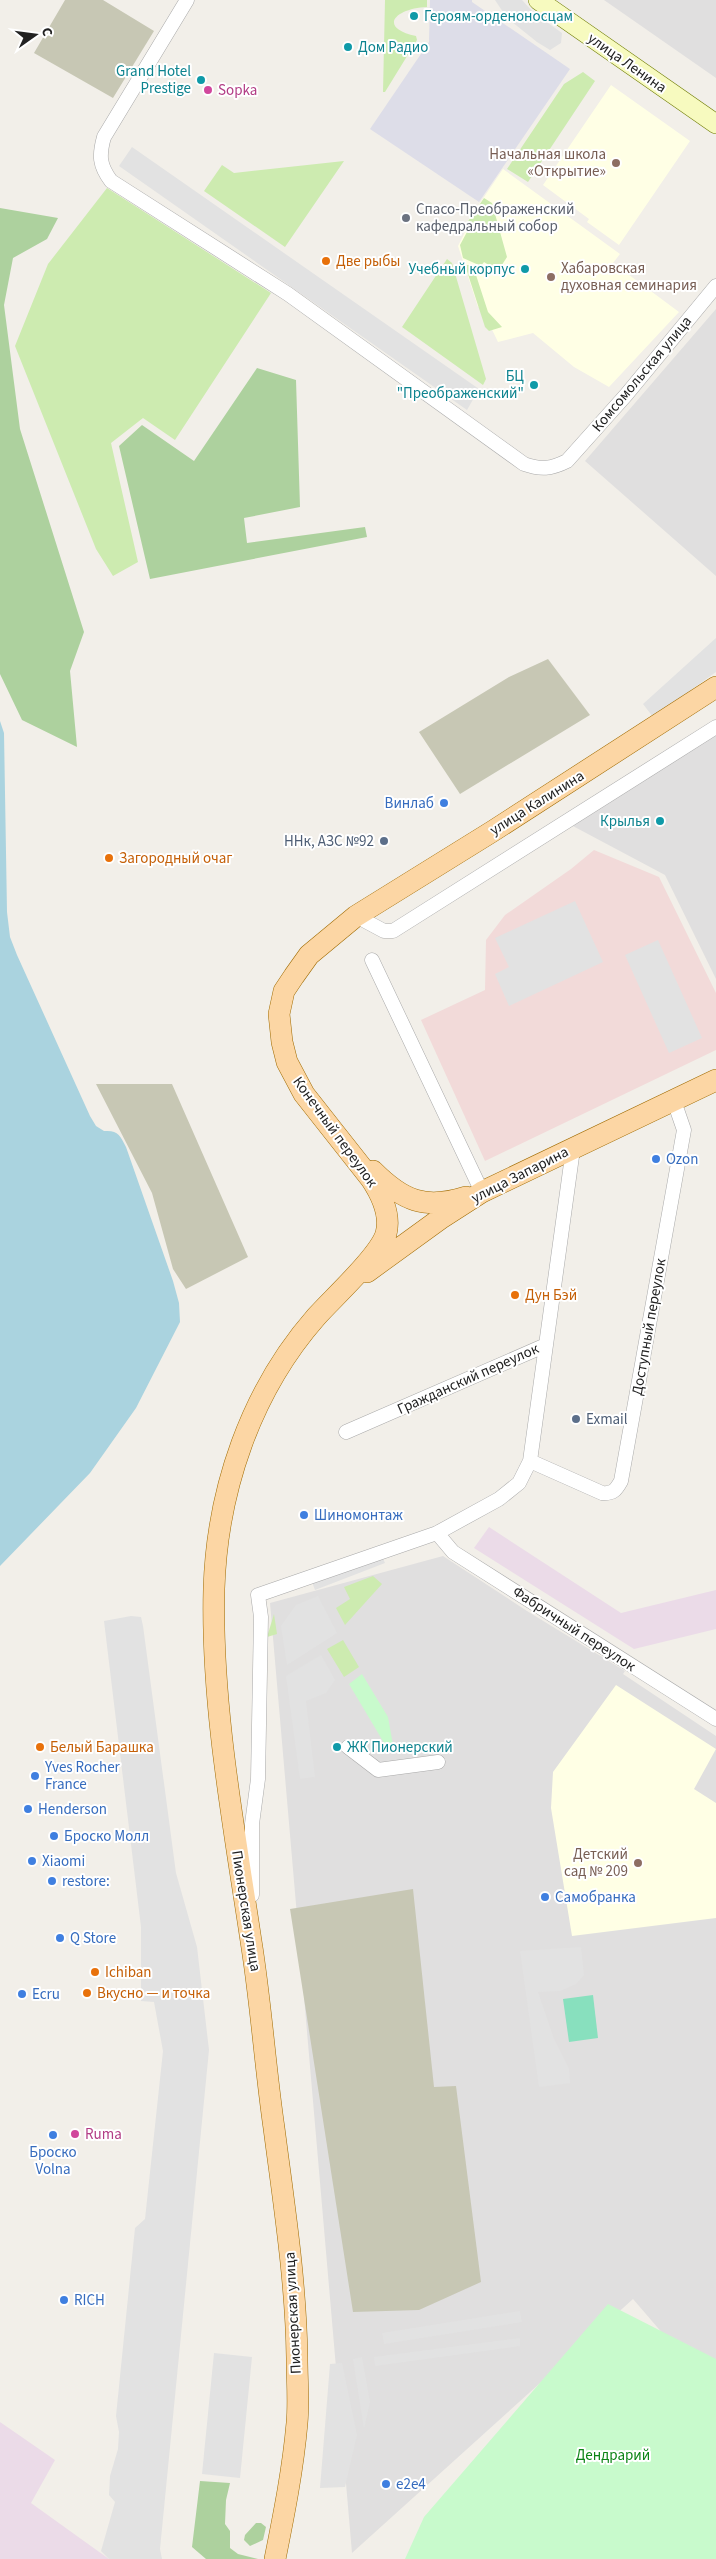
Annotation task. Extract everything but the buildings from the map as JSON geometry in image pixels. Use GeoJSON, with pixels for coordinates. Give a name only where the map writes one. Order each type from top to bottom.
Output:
{"type":"FeatureCollection","features":[{"type":"Feature","properties":{"kind":"main road","name":"улица Ленина"},"geometry":{"type":"LineString","coordinates":[[538,0],[716,124]]}},
{"type":"Feature","properties":{"kind":"main road","name":"улица Калинина"},"geometry":{"type":"LineString","coordinates":[[280,1014],[284,991],[309,955],[356,916],[716,688]]}},
{"type":"Feature","properties":{"kind":"main road","name":"Конечный переулок"},"geometry":{"type":"LineString","coordinates":[[280,1014],[282,1042],[294,1078],[379,1191],[386,1212],[386,1234],[374,1252],[338,1293]]}},
{"type":"Feature","properties":{"kind":"main road","name":"улица Запарина"},"geometry":{"type":"LineString","coordinates":[[338,1293],[419,1233],[482,1192],[716,1080]]}},
{"type":"Feature","properties":{"kind":"main road"},"geometry":{"type":"LineString","coordinates":[[341,1139],[398,1194],[417,1202],[434,1203],[449,1201],[482,1192]]}},
{"type":"Feature","properties":{"kind":"main road","name":"Пионерская улица"},"geometry":{"type":"LineString","coordinates":[[275,2559],[297,2425],[297,2336],[290,2251],[264,2061],[252,1945],[233,1828],[214,1639],[214,1587],[219,1528],[246,1433],[266,1388],[289,1350],[338,1293]]}},
{"type":"Feature","properties":{"kind":"street","name":"Комсомольская улица"},"geometry":{"type":"LineString","coordinates":[[187,0],[104,137],[100,156],[102,169],[111,180],[288,294],[524,464],[543,469],[567,461],[632,388],[716,286]]}},
{"type":"Feature","properties":{"kind":"street"},"geometry":{"type":"LineString","coordinates":[[356,916],[384,931],[393,931],[716,727]]}},
{"type":"Feature","properties":{"kind":"street"},"geometry":{"type":"LineString","coordinates":[[372,960],[482,1192]]}},
{"type":"Feature","properties":{"kind":"street","name":"Доступный переулок"},"geometry":{"type":"LineString","coordinates":[[530,1461],[602,1493],[610,1493],[617,1490],[621,1481],[684,1130],[674,1101]]}},
{"type":"Feature","properties":{"kind":"street","name":"Гражданский переулок"},"geometry":{"type":"LineString","coordinates":[[346,1432],[546,1345],[573,1149]]}},
{"type":"Feature","properties":{"kind":"street"},"geometry":{"type":"LineString","coordinates":[[252,1945],[252,1824],[258,1780],[261,1627],[258,1595],[437,1533],[499,1499],[520,1483],[530,1461],[546,1345]]}},
{"type":"Feature","properties":{"kind":"street","name":"Фабричный переулок"},"geometry":{"type":"LineString","coordinates":[[437,1533],[453,1552],[716,1719]]}},
{"type":"Feature","properties":{"kind":"street"},"geometry":{"type":"LineString","coordinates":[[348,1747],[378,1770],[438,1762]]}},
{"type":"Feature","properties":{"kind":"shaded area"},"geometry":{"type":"Polygon","coordinates":[[[65,0],[103,0],[154,31],[113,98],[34,53],[65,0]]]}},
{"type":"Feature","properties":{"kind":"shaded area"},"geometry":{"type":"Polygon","coordinates":[[[430,0],[472,0],[472,2],[570,69],[479,202],[370,129],[429,42],[430,0]]]}},
{"type":"Feature","properties":{"kind":"shaded area"},"geometry":{"type":"Polygon","coordinates":[[[495,0],[522,0],[534,13],[562,33],[561,43],[550,50],[537,42],[507,18],[495,0]]]}},
{"type":"Feature","properties":{"kind":"shaded area"},"geometry":{"type":"Polygon","coordinates":[[[604,0],[716,0],[716,78],[604,0]]]}},
{"type":"Feature","properties":{"kind":"shaded area","name":"Начальная школа «Открытие»"},"geometry":{"type":"Polygon","coordinates":[[[611,85],[690,141],[619,245],[587,222],[589,219],[543,185],[611,85]]]}},
{"type":"Feature","properties":{"kind":"shaded area"},"geometry":{"type":"Polygon","coordinates":[[[132,147],[479,389],[467,410],[119,166],[132,147]]]}},
{"type":"Feature","properties":{"kind":"shaded area","name":"Хабаровская духовная семинария"},"geometry":{"type":"Polygon","coordinates":[[[503,169],[620,254],[613,263],[679,312],[609,387],[574,367],[533,333],[498,342],[481,307],[478,307],[458,246],[465,232],[463,228],[503,169]]]}},
{"type":"Feature","properties":{"kind":"shaded area"},"geometry":{"type":"Polygon","coordinates":[[[716,309],[716,576],[585,461],[716,309]]]}},
{"type":"Feature","properties":{"kind":"shaded area"},"geometry":{"type":"Polygon","coordinates":[[[716,638],[716,672],[653,717],[643,704],[716,638]]]}},
{"type":"Feature","properties":{"kind":"shaded area"},"geometry":{"type":"Polygon","coordinates":[[[548,659],[590,715],[460,794],[419,732],[509,677],[548,659]]]}},
{"type":"Feature","properties":{"kind":"shaded area"},"geometry":{"type":"Polygon","coordinates":[[[716,724],[716,979],[665,875],[571,825],[716,724]]]}},
{"type":"Feature","properties":{"kind":"shaded area"},"geometry":{"type":"Polygon","coordinates":[[[594,850],[659,877],[716,993],[716,1050],[485,1161],[421,1020],[485,990],[486,940],[505,915],[571,869],[594,850]]]}},
{"type":"Feature","properties":{"kind":"shaded area"},"geometry":{"type":"Polygon","coordinates":[[[575,901],[603,962],[509,1006],[495,974],[509,967],[495,938],[575,901]]]}},
{"type":"Feature","properties":{"kind":"shaded area"},"geometry":{"type":"Polygon","coordinates":[[[658,940],[702,1038],[669,1053],[625,955],[658,940]]]}},
{"type":"Feature","properties":{"kind":"shaded area"},"geometry":{"type":"Polygon","coordinates":[[[96,1084],[172,1084],[248,1257],[186,1289],[173,1269],[152,1193],[96,1084]]]}},
{"type":"Feature","properties":{"kind":"shaded area"},"geometry":{"type":"Polygon","coordinates":[[[489,1527],[621,1613],[716,1590],[716,1629],[634,1649],[474,1548],[489,1527]]]}},
{"type":"Feature","properties":{"kind":"shaded area"},"geometry":{"type":"Polygon","coordinates":[[[380,1552],[385,1563],[315,1590],[311,1579],[380,1552]]]}},
{"type":"Feature","properties":{"kind":"shaded area"},"geometry":{"type":"Polygon","coordinates":[[[443,1556],[527,1611],[625,1671],[623,1674],[716,1736],[716,2367],[682,2356],[633,2299],[352,2553],[270,1603],[443,1556]]]}},
{"type":"Feature","properties":{"kind":"shaded area"},"geometry":{"type":"Polygon","coordinates":[[[318,1596],[337,1633],[287,1665],[281,1626],[296,1605],[318,1596]]]}},
{"type":"Feature","properties":{"kind":"shaded area"},"geometry":{"type":"Polygon","coordinates":[[[131,1616],[141,1617],[143,1626],[176,1873],[197,1947],[209,2050],[160,2549],[162,2559],[109,2559],[101,2551],[115,2502],[109,2495],[110,2476],[118,2449],[119,2432],[116,2416],[135,2228],[145,2219],[163,2051],[154,2002],[141,2001],[141,1927],[104,1621],[131,1616]]]}},
{"type":"Feature","properties":{"kind":"shaded area"},"geometry":{"type":"Polygon","coordinates":[[[321,1655],[335,1680],[326,1693],[306,1701],[315,1777],[300,1779],[286,1676],[321,1655]]]}},
{"type":"Feature","properties":{"kind":"shaded area","name":"Детский сад № 209"},"geometry":{"type":"Polygon","coordinates":[[[616,1685],[716,1749],[694,1789],[716,1803],[716,1918],[572,1936],[551,1808],[553,1772],[616,1685]]]}},
{"type":"Feature","properties":{"kind":"shaded area"},"geometry":{"type":"Polygon","coordinates":[[[413,1889],[434,2087],[456,2086],[481,2282],[419,2310],[353,2312],[290,1909],[413,1889]]]}},
{"type":"Feature","properties":{"kind":"shaded area"},"geometry":{"type":"Polygon","coordinates":[[[581,1947],[584,1975],[576,1984],[560,1991],[538,1992],[554,2039],[569,2069],[570,2083],[539,2087],[520,1951],[581,1947]]]}},
{"type":"Feature","properties":{"kind":"shaded area"},"geometry":{"type":"Polygon","coordinates":[[[520,2311],[522,2322],[384,2344],[382,2333],[520,2311]]]}},
{"type":"Feature","properties":{"kind":"shaded area"},"geometry":{"type":"Polygon","coordinates":[[[520,2338],[520,2346],[375,2366],[374,2357],[520,2338]]]}},
{"type":"Feature","properties":{"kind":"shaded area"},"geometry":{"type":"Polygon","coordinates":[[[214,2353],[252,2357],[240,2478],[202,2474],[214,2353]]]}},
{"type":"Feature","properties":{"kind":"shaded area"},"geometry":{"type":"Polygon","coordinates":[[[362,2357],[370,2402],[364,2429],[353,2359],[362,2357]]]}},
{"type":"Feature","properties":{"kind":"shaded area"},"geometry":{"type":"Polygon","coordinates":[[[342,2363],[357,2435],[345,2487],[320,2488],[330,2364],[342,2363]]]}},
{"type":"Feature","properties":{"kind":"shaded area"},"geometry":{"type":"Polygon","coordinates":[[[0,2422],[55,2460],[31,2503],[109,2559],[0,2559],[0,2422]]]}},
{"type":"Feature","properties":{"kind":"green space"},"geometry":{"type":"Polygon","coordinates":[[[385,0],[427,0],[427,7],[407,11],[395,19],[394,23],[397,28],[416,36],[417,40],[385,92],[383,92],[385,0]]]}},
{"type":"Feature","properties":{"kind":"green space"},"geometry":{"type":"Polygon","coordinates":[[[583,72],[595,81],[528,182],[507,169],[564,84],[583,72]]]}},
{"type":"Feature","properties":{"kind":"green space"},"geometry":{"type":"Polygon","coordinates":[[[344,161],[285,247],[204,191],[222,165],[234,173],[344,161]]]}},
{"type":"Feature","properties":{"kind":"green space"},"geometry":{"type":"Polygon","coordinates":[[[107,188],[271,293],[175,440],[143,418],[111,443],[138,562],[113,576],[96,549],[15,346],[48,264],[107,188]]]}},
{"type":"Feature","properties":{"kind":"green space"},"geometry":{"type":"Polygon","coordinates":[[[484,198],[492,203],[507,257],[498,271],[484,262],[481,266],[463,258],[460,245],[467,232],[464,227],[484,198]]]}},
{"type":"Feature","properties":{"kind":"green space"},"geometry":{"type":"Polygon","coordinates":[[[0,208],[58,218],[47,239],[13,258],[4,305],[20,429],[84,632],[70,671],[77,747],[22,720],[0,674],[0,208]]]}},
{"type":"Feature","properties":{"kind":"green space"},"geometry":{"type":"Polygon","coordinates":[[[447,259],[452,263],[486,379],[483,385],[402,327],[447,259]]]}},
{"type":"Feature","properties":{"kind":"green space"},"geometry":{"type":"Polygon","coordinates":[[[465,265],[473,265],[479,270],[476,275],[488,312],[502,327],[489,331],[485,327],[465,265]]]}},
{"type":"Feature","properties":{"kind":"green space"},"geometry":{"type":"Polygon","coordinates":[[[257,368],[296,380],[300,507],[244,518],[247,543],[365,527],[367,537],[150,579],[119,446],[142,425],[194,461],[257,368]]]}},
{"type":"Feature","properties":{"kind":"green space"},"geometry":{"type":"Polygon","coordinates":[[[373,1576],[382,1584],[345,1625],[336,1608],[350,1599],[344,1587],[373,1576]]]}},
{"type":"Feature","properties":{"kind":"green space"},"geometry":{"type":"Polygon","coordinates":[[[274,1614],[277,1634],[267,1637],[274,1614]]]}},
{"type":"Feature","properties":{"kind":"green space"},"geometry":{"type":"Polygon","coordinates":[[[343,1640],[359,1667],[344,1677],[327,1649],[343,1640]]]}},
{"type":"Feature","properties":{"kind":"green space"},"geometry":{"type":"Polygon","coordinates":[[[362,1674],[388,1717],[393,1745],[391,1748],[387,1748],[349,1684],[362,1674]]]}},
{"type":"Feature","properties":{"kind":"green space"},"geometry":{"type":"Polygon","coordinates":[[[593,1995],[598,2038],[569,2042],[563,1999],[593,1995]]]}},
{"type":"Feature","properties":{"kind":"green space","name":"Дендрарий"},"geometry":{"type":"Polygon","coordinates":[[[608,2304],[716,2359],[716,2559],[405,2559],[424,2517],[608,2304]]]}},
{"type":"Feature","properties":{"kind":"green space"},"geometry":{"type":"Polygon","coordinates":[[[200,2481],[230,2483],[226,2500],[225,2524],[230,2531],[230,2548],[238,2554],[258,2559],[206,2559],[192,2547],[200,2481]]]}},
{"type":"Feature","properties":{"kind":"green space"},"geometry":{"type":"Polygon","coordinates":[[[256,2523],[261,2523],[266,2527],[263,2540],[250,2546],[244,2540],[245,2535],[256,2523]]]}},
{"type":"Feature","properties":{"kind":"water"},"geometry":{"type":"Polygon","coordinates":[[[0,721],[4,733],[7,912],[10,937],[90,1116],[96,1126],[104,1131],[116,1132],[126,1147],[173,1281],[179,1303],[180,1322],[136,1408],[90,1473],[0,1566],[0,721]]]}},
{"type":"Feature","properties":{"kind":"place","name":"Героям-орденоносцам"},"geometry":{"type":"Point","coordinates":[414,16]}},
{"type":"Feature","properties":{"kind":"place","name":"Дом Радио"},"geometry":{"type":"Point","coordinates":[348,47]}},
{"type":"Feature","properties":{"kind":"place","name":"Grand Hotel Prestige"},"geometry":{"type":"Point","coordinates":[201,80]}},
{"type":"Feature","properties":{"kind":"place","name":"Sopka"},"geometry":{"type":"Point","coordinates":[208,90]}},
{"type":"Feature","properties":{"kind":"place","name":"Начальная школа «Открытие»"},"geometry":{"type":"Point","coordinates":[616,163]}},
{"type":"Feature","properties":{"kind":"place","name":"Спасо-Преображенский кафедральный собор"},"geometry":{"type":"Point","coordinates":[406,218]}},
{"type":"Feature","properties":{"kind":"place","name":"Две рыбы"},"geometry":{"type":"Point","coordinates":[326,261]}},
{"type":"Feature","properties":{"kind":"place","name":"Учебный корпус"},"geometry":{"type":"Point","coordinates":[525,269]}},
{"type":"Feature","properties":{"kind":"place","name":"Хабаровская духовная семинария"},"geometry":{"type":"Point","coordinates":[551,277]}},
{"type":"Feature","properties":{"kind":"place","name":"БЦ \"Преображенский\""},"geometry":{"type":"Point","coordinates":[534,385]}},
{"type":"Feature","properties":{"kind":"place","name":"Винлаб"},"geometry":{"type":"Point","coordinates":[444,803]}},
{"type":"Feature","properties":{"kind":"place","name":"Крылья"},"geometry":{"type":"Point","coordinates":[660,821]}},
{"type":"Feature","properties":{"kind":"place","name":"ННк, АЗС №92"},"geometry":{"type":"Point","coordinates":[384,841]}},
{"type":"Feature","properties":{"kind":"place","name":"Загородный очаг"},"geometry":{"type":"Point","coordinates":[109,858]}},
{"type":"Feature","properties":{"kind":"place","name":"Ozon"},"geometry":{"type":"Point","coordinates":[656,1159]}},
{"type":"Feature","properties":{"kind":"place","name":"Дун Бэй"},"geometry":{"type":"Point","coordinates":[515,1295]}},
{"type":"Feature","properties":{"kind":"place","name":"Exmail"},"geometry":{"type":"Point","coordinates":[576,1419]}},
{"type":"Feature","properties":{"kind":"place","name":"Шиномонтаж"},"geometry":{"type":"Point","coordinates":[304,1515]}},
{"type":"Feature","properties":{"kind":"place","name":"Белый Барашка"},"geometry":{"type":"Point","coordinates":[40,1747]}},
{"type":"Feature","properties":{"kind":"place","name":"ЖК Пионерский"},"geometry":{"type":"Point","coordinates":[337,1747]}},
{"type":"Feature","properties":{"kind":"place","name":"Yves Rocher France"},"geometry":{"type":"Point","coordinates":[35,1776]}},
{"type":"Feature","properties":{"kind":"place","name":"Henderson"},"geometry":{"type":"Point","coordinates":[28,1809]}},
{"type":"Feature","properties":{"kind":"place","name":"Броско Молл"},"geometry":{"type":"Point","coordinates":[54,1836]}},
{"type":"Feature","properties":{"kind":"place","name":"Xiaomi"},"geometry":{"type":"Point","coordinates":[32,1861]}},
{"type":"Feature","properties":{"kind":"place","name":"Детский сад № 209"},"geometry":{"type":"Point","coordinates":[638,1863]}},
{"type":"Feature","properties":{"kind":"place","name":"restore:"},"geometry":{"type":"Point","coordinates":[52,1881]}},
{"type":"Feature","properties":{"kind":"place","name":"Самобранка"},"geometry":{"type":"Point","coordinates":[545,1897]}},
{"type":"Feature","properties":{"kind":"place","name":"Q Store"},"geometry":{"type":"Point","coordinates":[60,1938]}},
{"type":"Feature","properties":{"kind":"place","name":"Ichiban"},"geometry":{"type":"Point","coordinates":[95,1972]}},
{"type":"Feature","properties":{"kind":"place","name":"Вкусно — и точка"},"geometry":{"type":"Point","coordinates":[87,1993]}},
{"type":"Feature","properties":{"kind":"place","name":"Ecru"},"geometry":{"type":"Point","coordinates":[22,1994]}},
{"type":"Feature","properties":{"kind":"place","name":"Ruma"},"geometry":{"type":"Point","coordinates":[75,2134]}},
{"type":"Feature","properties":{"kind":"place","name":"Броско Volna"},"geometry":{"type":"Point","coordinates":[53,2135]}},
{"type":"Feature","properties":{"kind":"place","name":"RICH"},"geometry":{"type":"Point","coordinates":[64,2300]}},
{"type":"Feature","properties":{"kind":"place","name":"е2е4"},"geometry":{"type":"Point","coordinates":[386,2484]}}]}
